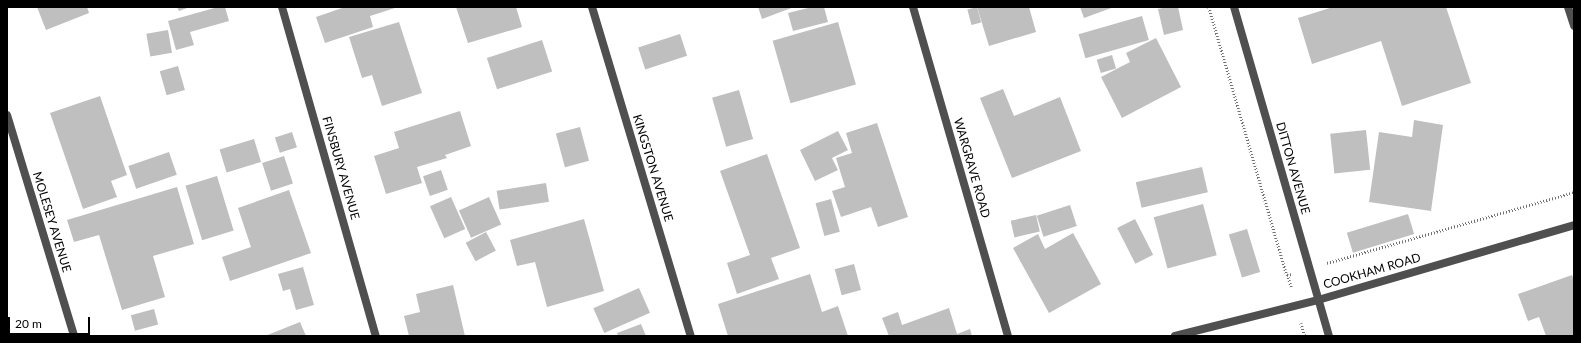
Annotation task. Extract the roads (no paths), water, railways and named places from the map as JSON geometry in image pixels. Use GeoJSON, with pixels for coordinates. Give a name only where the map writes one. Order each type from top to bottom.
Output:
{"type":"FeatureCollection","features":[{"type":"Feature","properties":{"kind":"street","name":"FINSBURY AVENUE"},"geometry":{"type":"LineString","coordinates":[[282,7],[376,336]]}},
{"type":"Feature","properties":{"kind":"street","name":"KINGSTON AVENUE"},"geometry":{"type":"LineString","coordinates":[[592,7],[690,336]]}},
{"type":"Feature","properties":{"kind":"street","name":"WARGRAVE ROAD"},"geometry":{"type":"LineString","coordinates":[[913,7],[1008,336]]}},
{"type":"Feature","properties":{"kind":"street","name":"DITTON AVENUE"},"geometry":{"type":"LineString","coordinates":[[1234,7],[1329,336]]}},
{"type":"Feature","properties":{"kind":"street"},"geometry":{"type":"LineString","coordinates":[[1568,7],[1574,26]]}},
{"type":"Feature","properties":{"kind":"street","name":"MOLESEY AVENUE"},"geometry":{"type":"LineString","coordinates":[[7,115],[74,336]]}},
{"type":"Feature","properties":{"kind":"street","name":"COOKHAM ROAD"},"geometry":{"type":"LineString","coordinates":[[1175,336],[1318,300],[1574,225]]}}]}
